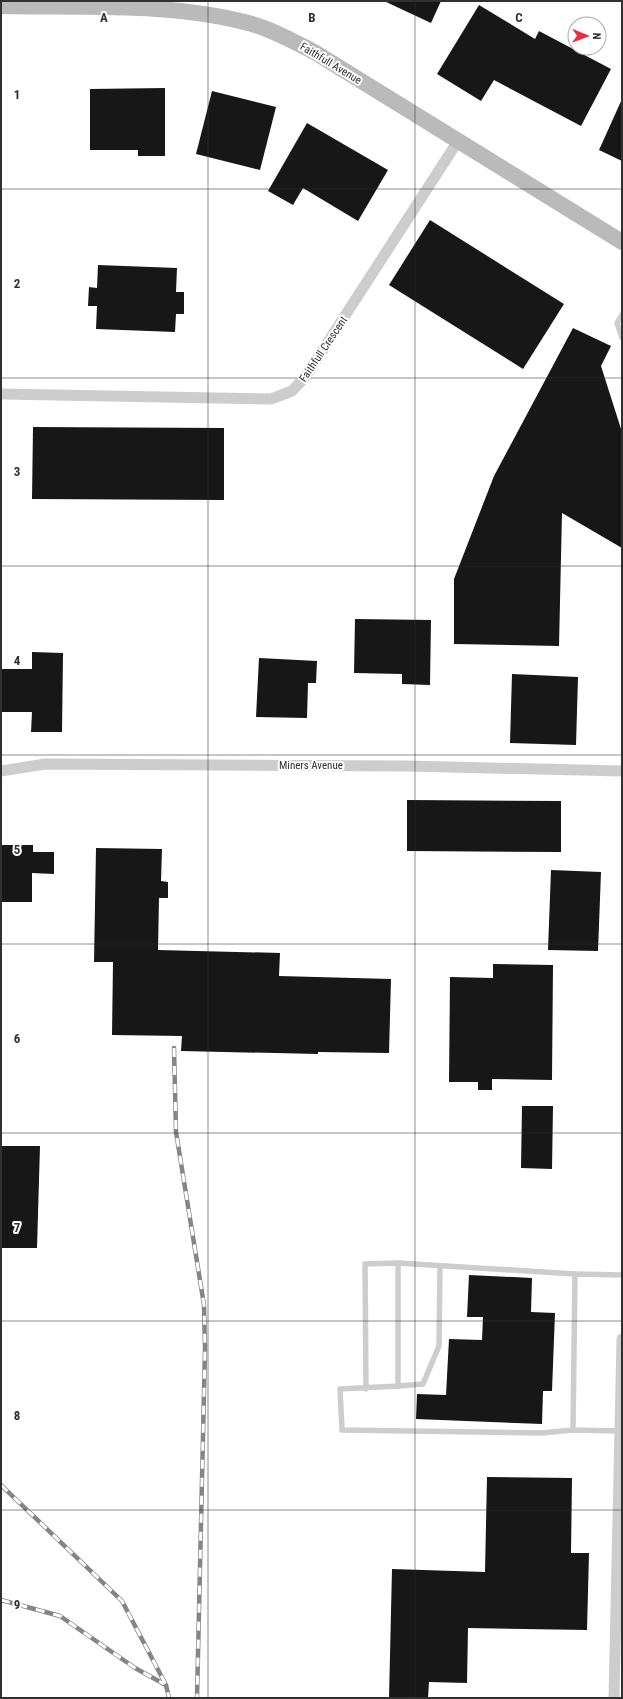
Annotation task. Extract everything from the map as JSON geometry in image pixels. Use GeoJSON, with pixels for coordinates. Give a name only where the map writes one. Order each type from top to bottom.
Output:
{"type":"FeatureCollection","features":[{"type":"Feature","properties":{"kind":"street","name":"Faithfull Avenue"},"geometry":{"type":"LineString","coordinates":[[1,6],[54,4],[133,5],[222,17],[253,24],[287,37],[316,53],[622,242]]}},
{"type":"Feature","properties":{"kind":"street","name":"Faithfull Crescent"},"geometry":{"type":"LineString","coordinates":[[1,394],[271,399],[292,391],[306,376],[458,141]]}},
{"type":"Feature","properties":{"kind":"street","name":"Miners Avenue"},"geometry":{"type":"LineString","coordinates":[[1,771],[45,764],[407,766],[622,772]]}},
{"type":"Feature","properties":{"kind":"street"},"geometry":{"type":"LineString","coordinates":[[614,1698],[622,1339]]}},
{"type":"Feature","properties":{"kind":"lane"},"geometry":{"type":"LineString","coordinates":[[622,315],[617,324],[622,338]]}},
{"type":"Feature","properties":{"kind":"lane"},"geometry":{"type":"LineString","coordinates":[[398,1263],[398,1386]]}},
{"type":"Feature","properties":{"kind":"lane"},"geometry":{"type":"LineString","coordinates":[[366,1389],[365,1264],[398,1263],[575,1274],[622,1275]]}},
{"type":"Feature","properties":{"kind":"lane"},"geometry":{"type":"LineString","coordinates":[[440,1266],[439,1346],[423,1384],[366,1389],[340,1389],[342,1430],[542,1433],[573,1430],[620,1431]]}},
{"type":"Feature","properties":{"kind":"lane"},"geometry":{"type":"LineString","coordinates":[[573,1430],[575,1274]]}},
{"type":"Feature","properties":{"kind":"building"},"geometry":{"type":"Polygon","coordinates":[[[384,1],[441,1],[431,23],[384,1]]]}},
{"type":"Feature","properties":{"kind":"building"},"geometry":{"type":"Polygon","coordinates":[[[479,5],[535,39],[539,31],[567,46],[567,56],[586,56],[611,69],[581,126],[494,80],[481,101],[437,74],[479,5]]]}},
{"type":"Feature","properties":{"kind":"building"},"geometry":{"type":"Polygon","coordinates":[[[165,88],[165,156],[138,156],[138,150],[90,150],[90,89],[165,88]]]}},
{"type":"Feature","properties":{"kind":"building"},"geometry":{"type":"Polygon","coordinates":[[[212,91],[276,107],[260,170],[196,154],[212,91]]]}},
{"type":"Feature","properties":{"kind":"building"},"geometry":{"type":"Polygon","coordinates":[[[622,99],[622,161],[599,150],[622,99]]]}},
{"type":"Feature","properties":{"kind":"building"},"geometry":{"type":"Polygon","coordinates":[[[307,123],[388,170],[358,221],[303,188],[293,205],[268,191],[307,123]]]}},
{"type":"Feature","properties":{"kind":"building"},"geometry":{"type":"Polygon","coordinates":[[[430,220],[564,304],[523,369],[389,285],[430,220]]]}},
{"type":"Feature","properties":{"kind":"building"},"geometry":{"type":"Polygon","coordinates":[[[98,265],[177,268],[176,292],[184,292],[184,314],[176,314],[175,332],[96,329],[97,306],[88,306],[89,287],[97,288],[98,265]]]}},
{"type":"Feature","properties":{"kind":"building"},"geometry":{"type":"Polygon","coordinates":[[[573,328],[611,346],[601,366],[622,432],[622,548],[562,513],[559,646],[454,644],[454,579],[494,476],[573,328]]]}},
{"type":"Feature","properties":{"kind":"building"},"geometry":{"type":"Polygon","coordinates":[[[33,427],[224,428],[224,500],[32,499],[33,427]]]}},
{"type":"Feature","properties":{"kind":"building"},"geometry":{"type":"Polygon","coordinates":[[[355,619],[431,620],[430,685],[402,684],[402,674],[354,673],[355,619]]]}},
{"type":"Feature","properties":{"kind":"building"},"geometry":{"type":"Polygon","coordinates":[[[32,652],[63,653],[62,732],[31,732],[32,712],[1,712],[1,669],[32,669],[32,652]]]}},
{"type":"Feature","properties":{"kind":"building"},"geometry":{"type":"Polygon","coordinates":[[[259,658],[317,661],[316,683],[308,683],[307,718],[256,717],[259,658]]]}},
{"type":"Feature","properties":{"kind":"building"},"geometry":{"type":"Polygon","coordinates":[[[512,674],[578,677],[576,745],[510,743],[512,674]]]}},
{"type":"Feature","properties":{"kind":"building"},"geometry":{"type":"Polygon","coordinates":[[[407,800],[561,801],[561,852],[407,851],[407,800]]]}},
{"type":"Feature","properties":{"kind":"building"},"geometry":{"type":"Polygon","coordinates":[[[1,845],[33,845],[33,852],[54,852],[54,874],[32,873],[32,902],[1,902],[1,845]]]}},
{"type":"Feature","properties":{"kind":"building"},"geometry":{"type":"Polygon","coordinates":[[[96,848],[162,849],[161,881],[168,882],[168,898],[159,898],[158,950],[280,953],[279,976],[391,979],[389,1053],[318,1052],[318,1054],[181,1051],[182,1036],[112,1035],[113,962],[94,962],[96,848]]]}},
{"type":"Feature","properties":{"kind":"building"},"geometry":{"type":"Polygon","coordinates":[[[551,870],[601,872],[598,951],[548,950],[551,870]]]}},
{"type":"Feature","properties":{"kind":"building"},"geometry":{"type":"Polygon","coordinates":[[[493,964],[553,965],[552,1080],[492,1079],[492,1090],[478,1090],[478,1082],[449,1082],[450,977],[493,978],[493,964]]]}},
{"type":"Feature","properties":{"kind":"building"},"geometry":{"type":"Polygon","coordinates":[[[522,1106],[553,1106],[552,1169],[521,1168],[522,1106]]]}},
{"type":"Feature","properties":{"kind":"building"},"geometry":{"type":"Polygon","coordinates":[[[1,1146],[40,1146],[37,1248],[1,1248],[1,1146]]]}},
{"type":"Feature","properties":{"kind":"building"},"geometry":{"type":"Polygon","coordinates":[[[469,1275],[532,1278],[531,1312],[555,1313],[552,1391],[543,1391],[542,1424],[416,1419],[417,1394],[446,1395],[449,1339],[482,1340],[483,1317],[467,1317],[469,1275]]]}},
{"type":"Feature","properties":{"kind":"building"},"geometry":{"type":"Polygon","coordinates":[[[487,1477],[572,1478],[571,1553],[589,1553],[587,1630],[468,1628],[467,1683],[429,1682],[428,1698],[389,1698],[392,1569],[485,1572],[487,1477]]]}},
{"type":"Feature","properties":{"kind":"railway"},"geometry":{"type":"LineString","coordinates":[[174,1048],[176,1132],[204,1305],[205,1349],[197,1698]]}},
{"type":"Feature","properties":{"kind":"railway"},"geometry":{"type":"LineString","coordinates":[[1,1485],[122,1601],[166,1685],[169,1698]]}},
{"type":"Feature","properties":{"kind":"railway"},"geometry":{"type":"LineString","coordinates":[[1,1600],[60,1616],[135,1668],[164,1684]]}}]}
